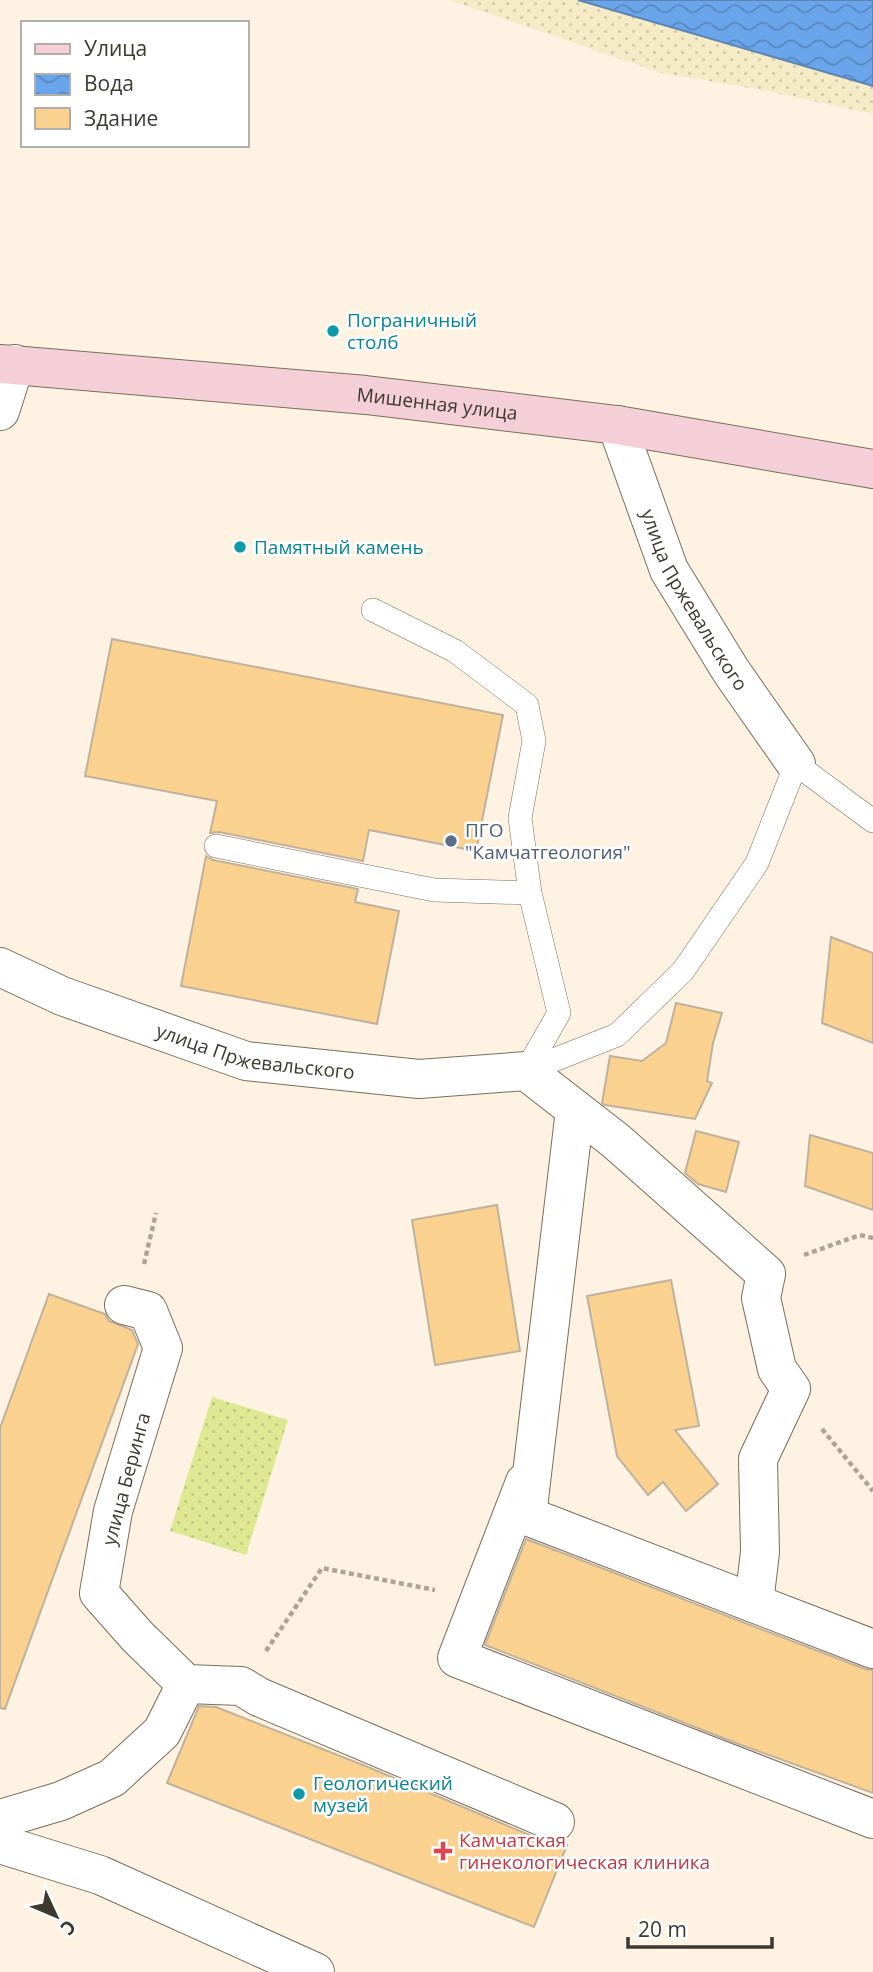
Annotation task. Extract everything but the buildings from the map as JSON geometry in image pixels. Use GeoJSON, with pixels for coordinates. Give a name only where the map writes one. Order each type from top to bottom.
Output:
{"type":"FeatureCollection","features":[{"type":"Feature","properties":{"kind":"main road","name":"Мишенная улица"},"geometry":{"type":"LineString","coordinates":[[7,364],[366,395],[617,425],[873,469]]}},
{"type":"Feature","properties":{"kind":"street"},"geometry":{"type":"LineString","coordinates":[[0,411],[7,364]]}},
{"type":"Feature","properties":{"kind":"street","name":"улица Пржевальского"},"geometry":{"type":"LineString","coordinates":[[617,425],[669,570],[731,671],[796,764]]}},
{"type":"Feature","properties":{"kind":"street","name":"улица Пржевальского"},"geometry":{"type":"LineString","coordinates":[[0,967],[62,996],[246,1061],[419,1079],[526,1071]]}},
{"type":"Feature","properties":{"kind":"street"},"geometry":{"type":"LineString","coordinates":[[526,1071],[616,1141],[766,1274],[761,1298],[777,1369],[791,1389],[758,1459],[760,1552],[754,1603]]}},
{"type":"Feature","properties":{"kind":"street"},"geometry":{"type":"LineString","coordinates":[[575,1110],[527,1516],[873,1649]]}},
{"type":"Feature","properties":{"kind":"street","name":"улица Беринга"},"geometry":{"type":"LineString","coordinates":[[130,1306],[148,1311],[163,1348],[113,1511],[99,1593],[137,1636],[186,1684]]}},
{"type":"Feature","properties":{"kind":"street"},"geometry":{"type":"LineString","coordinates":[[533,1461],[457,1658],[873,1819]]}},
{"type":"Feature","properties":{"kind":"street"},"geometry":{"type":"LineString","coordinates":[[0,1819],[61,1801],[112,1778],[162,1731],[186,1684],[242,1686],[272,1702],[555,1822]]}},
{"type":"Feature","properties":{"kind":"street"},"geometry":{"type":"LineString","coordinates":[[0,1844],[100,1875],[315,1972]]}},
{"type":"Feature","properties":{"kind":"lane"},"geometry":{"type":"LineString","coordinates":[[373,610],[455,651],[527,705],[534,741],[520,818],[530,893],[559,1013],[526,1071]]}},
{"type":"Feature","properties":{"kind":"lane","name":"улица Пржевальского"},"geometry":{"type":"LineString","coordinates":[[526,1071],[617,1035],[683,971],[757,863],[796,764],[873,821]]}},
{"type":"Feature","properties":{"kind":"lane"},"geometry":{"type":"LineString","coordinates":[[216,846],[434,890],[530,893]]}},
{"type":"Feature","properties":{"kind":"path"},"geometry":{"type":"LineString","coordinates":[[130,1306],[135,1300],[156,1213]]}},
{"type":"Feature","properties":{"kind":"path"},"geometry":{"type":"LineString","coordinates":[[766,1274],[790,1260],[860,1235],[873,1238]]}},
{"type":"Feature","properties":{"kind":"path"},"geometry":{"type":"LineString","coordinates":[[791,1389],[849,1464],[873,1490]]}},
{"type":"Feature","properties":{"kind":"path"},"geometry":{"type":"LineString","coordinates":[[242,1686],[322,1568],[480,1598]]}},
{"type":"Feature","properties":{"kind":"green space"},"geometry":{"type":"Polygon","coordinates":[[[212,1397],[288,1420],[246,1555],[170,1531],[212,1397]]]}},
{"type":"Feature","properties":{"kind":"sand"},"geometry":{"type":"Polygon","coordinates":[[[449,0],[578,0],[873,86],[873,114],[767,91],[661,73],[449,0]]]}},
{"type":"Feature","properties":{"kind":"water"},"geometry":{"type":"Polygon","coordinates":[[[578,0],[873,0],[873,86],[578,0]]]}},
{"type":"Feature","properties":{"kind":"place","name":"Пограничный столб"},"geometry":{"type":"Point","coordinates":[333,331]}},
{"type":"Feature","properties":{"kind":"place","name":"Памятный камень"},"geometry":{"type":"Point","coordinates":[240,547]}},
{"type":"Feature","properties":{"kind":"place","name":"ПГО \"Камчатгеология\""},"geometry":{"type":"Point","coordinates":[451,841]}},
{"type":"Feature","properties":{"kind":"place","name":"Геологический музей"},"geometry":{"type":"Point","coordinates":[299,1794]}},
{"type":"Feature","properties":{"kind":"place","name":"Камчатская гинекологическая клиника"},"geometry":{"type":"Point","coordinates":[443,1851]}}]}
